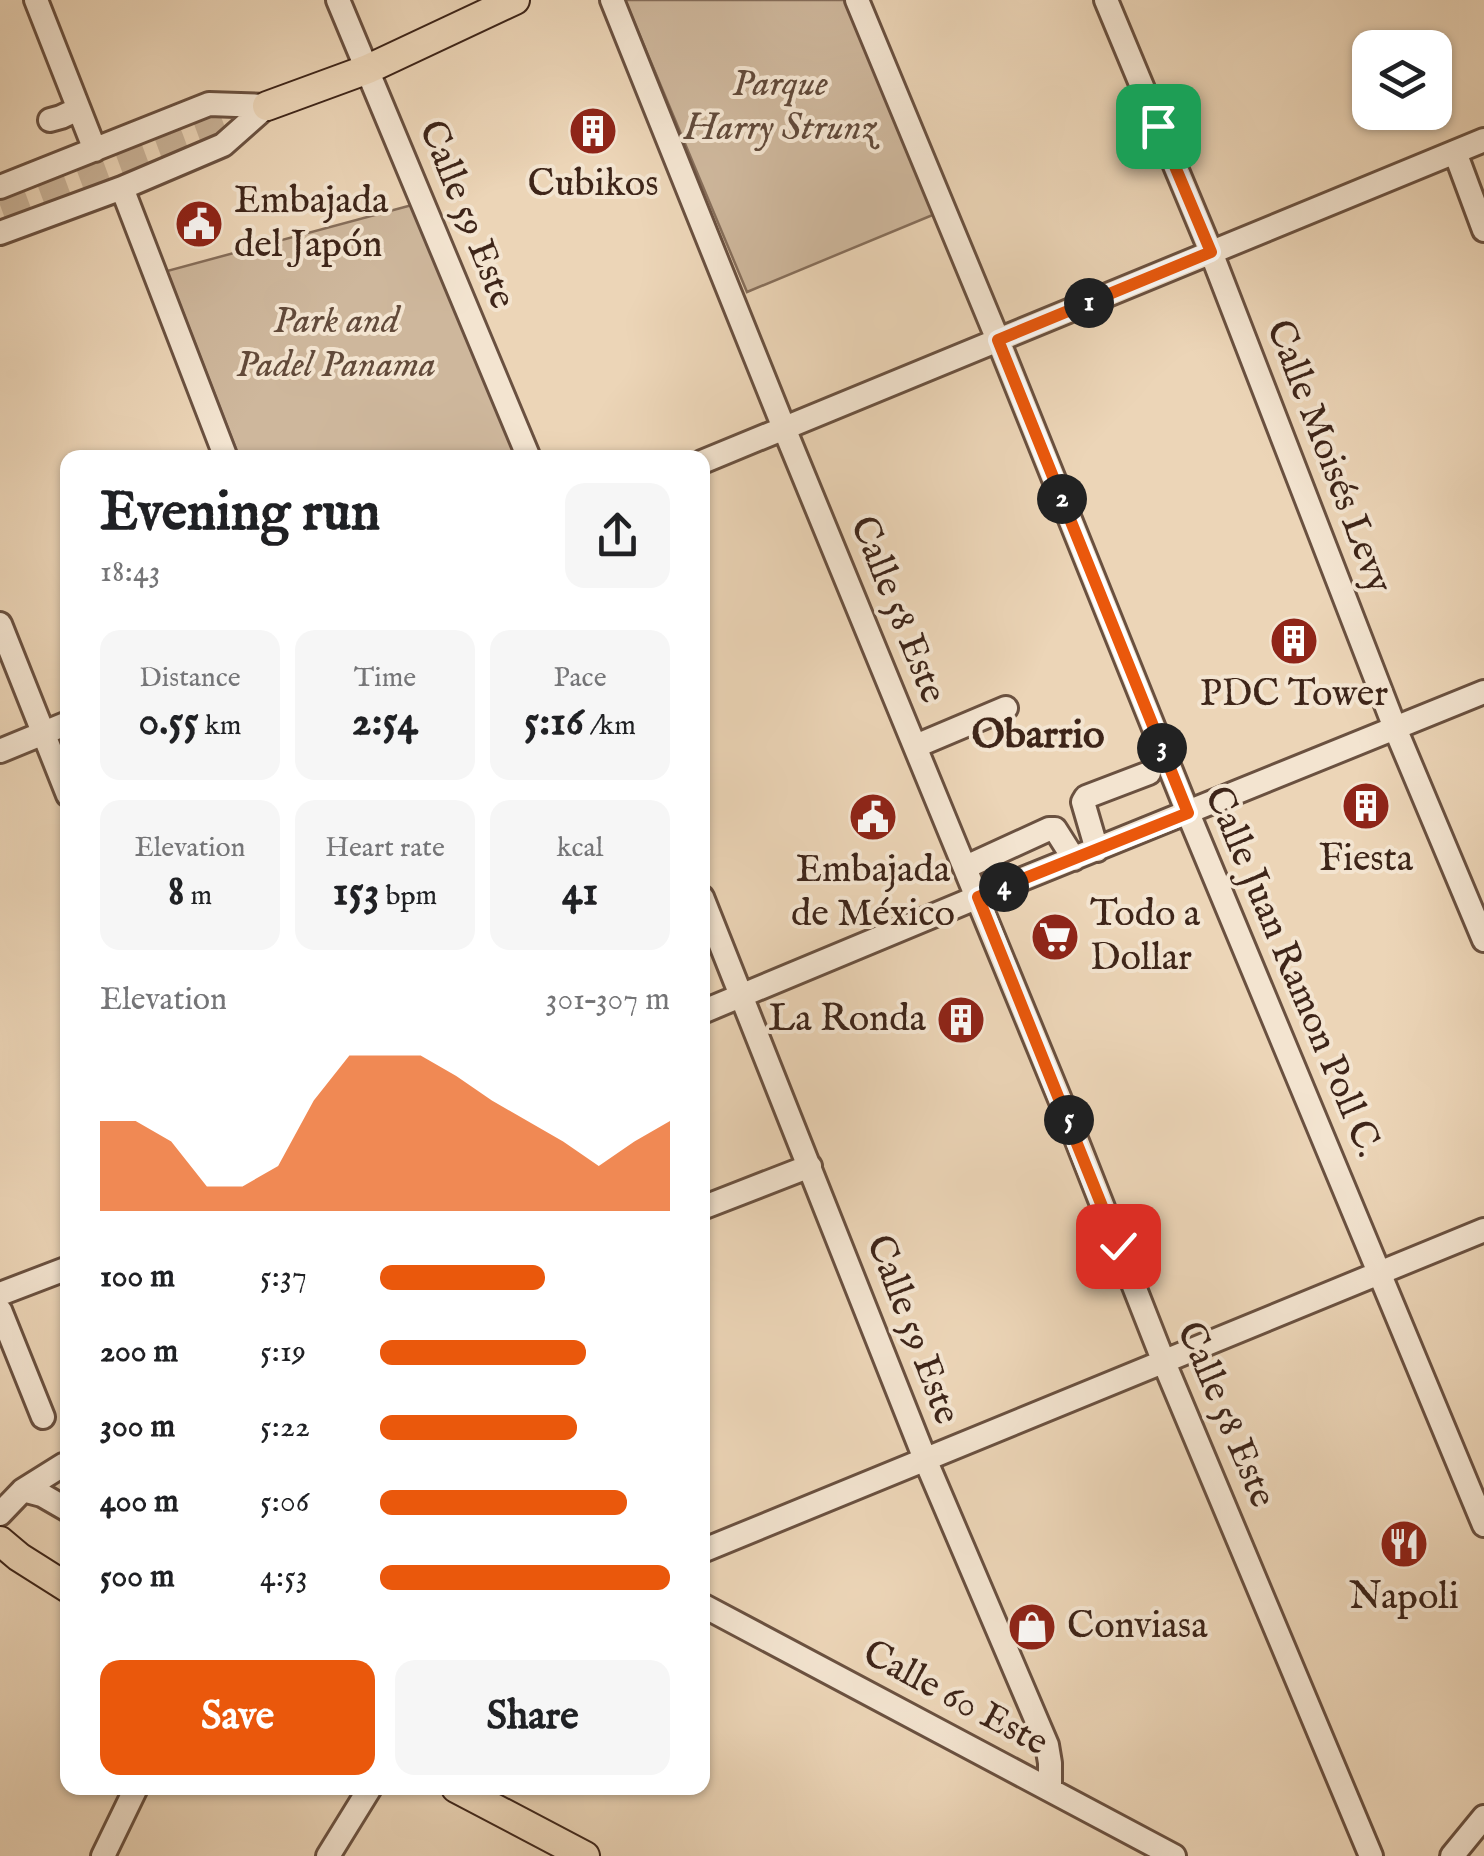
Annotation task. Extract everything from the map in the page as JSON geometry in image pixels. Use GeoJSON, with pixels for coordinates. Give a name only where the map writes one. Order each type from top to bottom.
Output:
{"type":"FeatureCollection","features":[{"type":"Feature","properties":{"kind":"main road"},"geometry":{"type":"LineString","coordinates":[[267,106],[368,70],[515,0]]}},
{"type":"Feature","properties":{"kind":"main road"},"geometry":{"type":"LineString","coordinates":[[0,1541],[60,1583]]}},
{"type":"Feature","properties":{"kind":"main road"},"geometry":{"type":"LineString","coordinates":[[469,1795],[585,1856]]}},
{"type":"Feature","properties":{"kind":"street"},"geometry":{"type":"LineString","coordinates":[[36,0],[95,150]]}},
{"type":"Feature","properties":{"kind":"street","name":"Calle 59 Este"},"geometry":{"type":"LineString","coordinates":[[338,0],[526,450]]}},
{"type":"Feature","properties":{"kind":"street","name":"Calle 58 Este"},"geometry":{"type":"LineString","coordinates":[[612,0],[1074,1130],[1164,1360],[1371,1856]]}},
{"type":"Feature","properties":{"kind":"street","name":"Calle Juan Ramon Poll C."},"geometry":{"type":"LineString","coordinates":[[856,0],[1484,1525]]}},
{"type":"Feature","properties":{"kind":"street","name":"Calle Moisés Levy"},"geometry":{"type":"LineString","coordinates":[[1106,0],[1211,252],[1396,728],[1484,940]]}},
{"type":"Feature","properties":{"kind":"street"},"geometry":{"type":"LineString","coordinates":[[0,187],[209,104],[267,106]]}},
{"type":"Feature","properties":{"kind":"street"},"geometry":{"type":"LineString","coordinates":[[0,233],[223,146],[267,106]]}},
{"type":"Feature","properties":{"kind":"street"},"geometry":{"type":"LineString","coordinates":[[50,120],[78,109]]}},
{"type":"Feature","properties":{"kind":"street"},"geometry":{"type":"LineString","coordinates":[[710,459],[1484,140]]}},
{"type":"Feature","properties":{"kind":"street"},"geometry":{"type":"LineString","coordinates":[[1455,152],[1484,230]]}},
{"type":"Feature","properties":{"kind":"street"},"geometry":{"type":"LineString","coordinates":[[122,188],[223,450]]}},
{"type":"Feature","properties":{"kind":"street"},"geometry":{"type":"LineString","coordinates":[[0,624],[60,773]]}},
{"type":"Feature","properties":{"kind":"street"},"geometry":{"type":"LineString","coordinates":[[710,1009],[1484,692]]}},
{"type":"Feature","properties":{"kind":"street"},"geometry":{"type":"LineString","coordinates":[[916,746],[1006,708]]}},
{"type":"Feature","properties":{"kind":"street"},"geometry":{"type":"LineString","coordinates":[[0,751],[60,727]]}},
{"type":"Feature","properties":{"kind":"street"},"geometry":{"type":"LineString","coordinates":[[1097,850],[1083,802],[1149,772]]}},
{"type":"Feature","properties":{"kind":"street"},"geometry":{"type":"LineString","coordinates":[[966,867],[1049,829],[1055,829],[1074,859]]}},
{"type":"Feature","properties":{"kind":"street","name":"Calle 59 Este"},"geometry":{"type":"LineString","coordinates":[[710,917],[925,1459],[1047,1745],[1050,1788]]}},
{"type":"Feature","properties":{"kind":"street"},"geometry":{"type":"LineString","coordinates":[[710,1205],[810,1166]]}},
{"type":"Feature","properties":{"kind":"street"},"geometry":{"type":"LineString","coordinates":[[710,1548],[1484,1230]]}},
{"type":"Feature","properties":{"kind":"street"},"geometry":{"type":"LineString","coordinates":[[0,1294],[60,1271]]}},
{"type":"Feature","properties":{"kind":"street"},"geometry":{"type":"LineString","coordinates":[[0,1310],[44,1417]]}},
{"type":"Feature","properties":{"kind":"street"},"geometry":{"type":"LineString","coordinates":[[0,1514],[23,1490],[60,1467]]}},
{"type":"Feature","properties":{"kind":"street"},"geometry":{"type":"LineString","coordinates":[[23,1490],[60,1505]]}},
{"type":"Feature","properties":{"kind":"street","name":"Calle 60 Este"},"geometry":{"type":"LineString","coordinates":[[710,1609],[1174,1856]]}},
{"type":"Feature","properties":{"kind":"street"},"geometry":{"type":"LineString","coordinates":[[102,1856],[132,1795]]}},
{"type":"Feature","properties":{"kind":"street"},"geometry":{"type":"LineString","coordinates":[[328,1856],[366,1795]]}},
{"type":"Feature","properties":{"kind":"street"},"geometry":{"type":"LineString","coordinates":[[1452,1856],[1484,1817]]}},
{"type":"Feature","properties":{"kind":"green space","name":"Parque Harry Strunz"},"geometry":{"type":"Polygon","coordinates":[[[625,0],[846,0],[935,214],[747,292],[625,0]]]}},
{"type":"Feature","properties":{"kind":"green space","name":"Park and Padel Panama"},"geometry":{"type":"Polygon","coordinates":[[[412,205],[516,450],[236,450],[167,271],[412,205]]]}},
{"type":"Feature","properties":{"kind":"tunnel"},"geometry":{"type":"LineString","coordinates":[[0,205],[267,106]]}},
{"type":"Feature","properties":{"kind":"place","name":"Cubikos"},"geometry":{"type":"Point","coordinates":[593,131]}},
{"type":"Feature","properties":{"kind":"place","name":"Embajada del Japón"},"geometry":{"type":"Point","coordinates":[199,224]}},
{"type":"Feature","properties":{"kind":"place","name":"PDC Tower"},"geometry":{"type":"Point","coordinates":[1294,641]}},
{"type":"Feature","properties":{"kind":"place","name":"Fiesta"},"geometry":{"type":"Point","coordinates":[1366,806]}},
{"type":"Feature","properties":{"kind":"place","name":"Embajada de México"},"geometry":{"type":"Point","coordinates":[873,817]}},
{"type":"Feature","properties":{"kind":"place","name":"Todo a Dollar"},"geometry":{"type":"Point","coordinates":[1055,937]}},
{"type":"Feature","properties":{"kind":"place","name":"La Ronda"},"geometry":{"type":"Point","coordinates":[961,1020]}},
{"type":"Feature","properties":{"kind":"place","name":"Napoli"},"geometry":{"type":"Point","coordinates":[1404,1544]}},
{"type":"Feature","properties":{"kind":"place","name":"Conviasa"},"geometry":{"type":"Point","coordinates":[1032,1627]}},
{"type":"Feature","properties":{"kind":"district","name":"Obarrio"},"geometry":{"type":"Point","coordinates":[1038,736]}},
{"type":"Feature","properties":{"kind":"route"},"geometry":{"type":"LineString","coordinates":[[1118,1246],[978,897],[1188,813],[998,340],[1211,252],[1158,126]]}}]}
